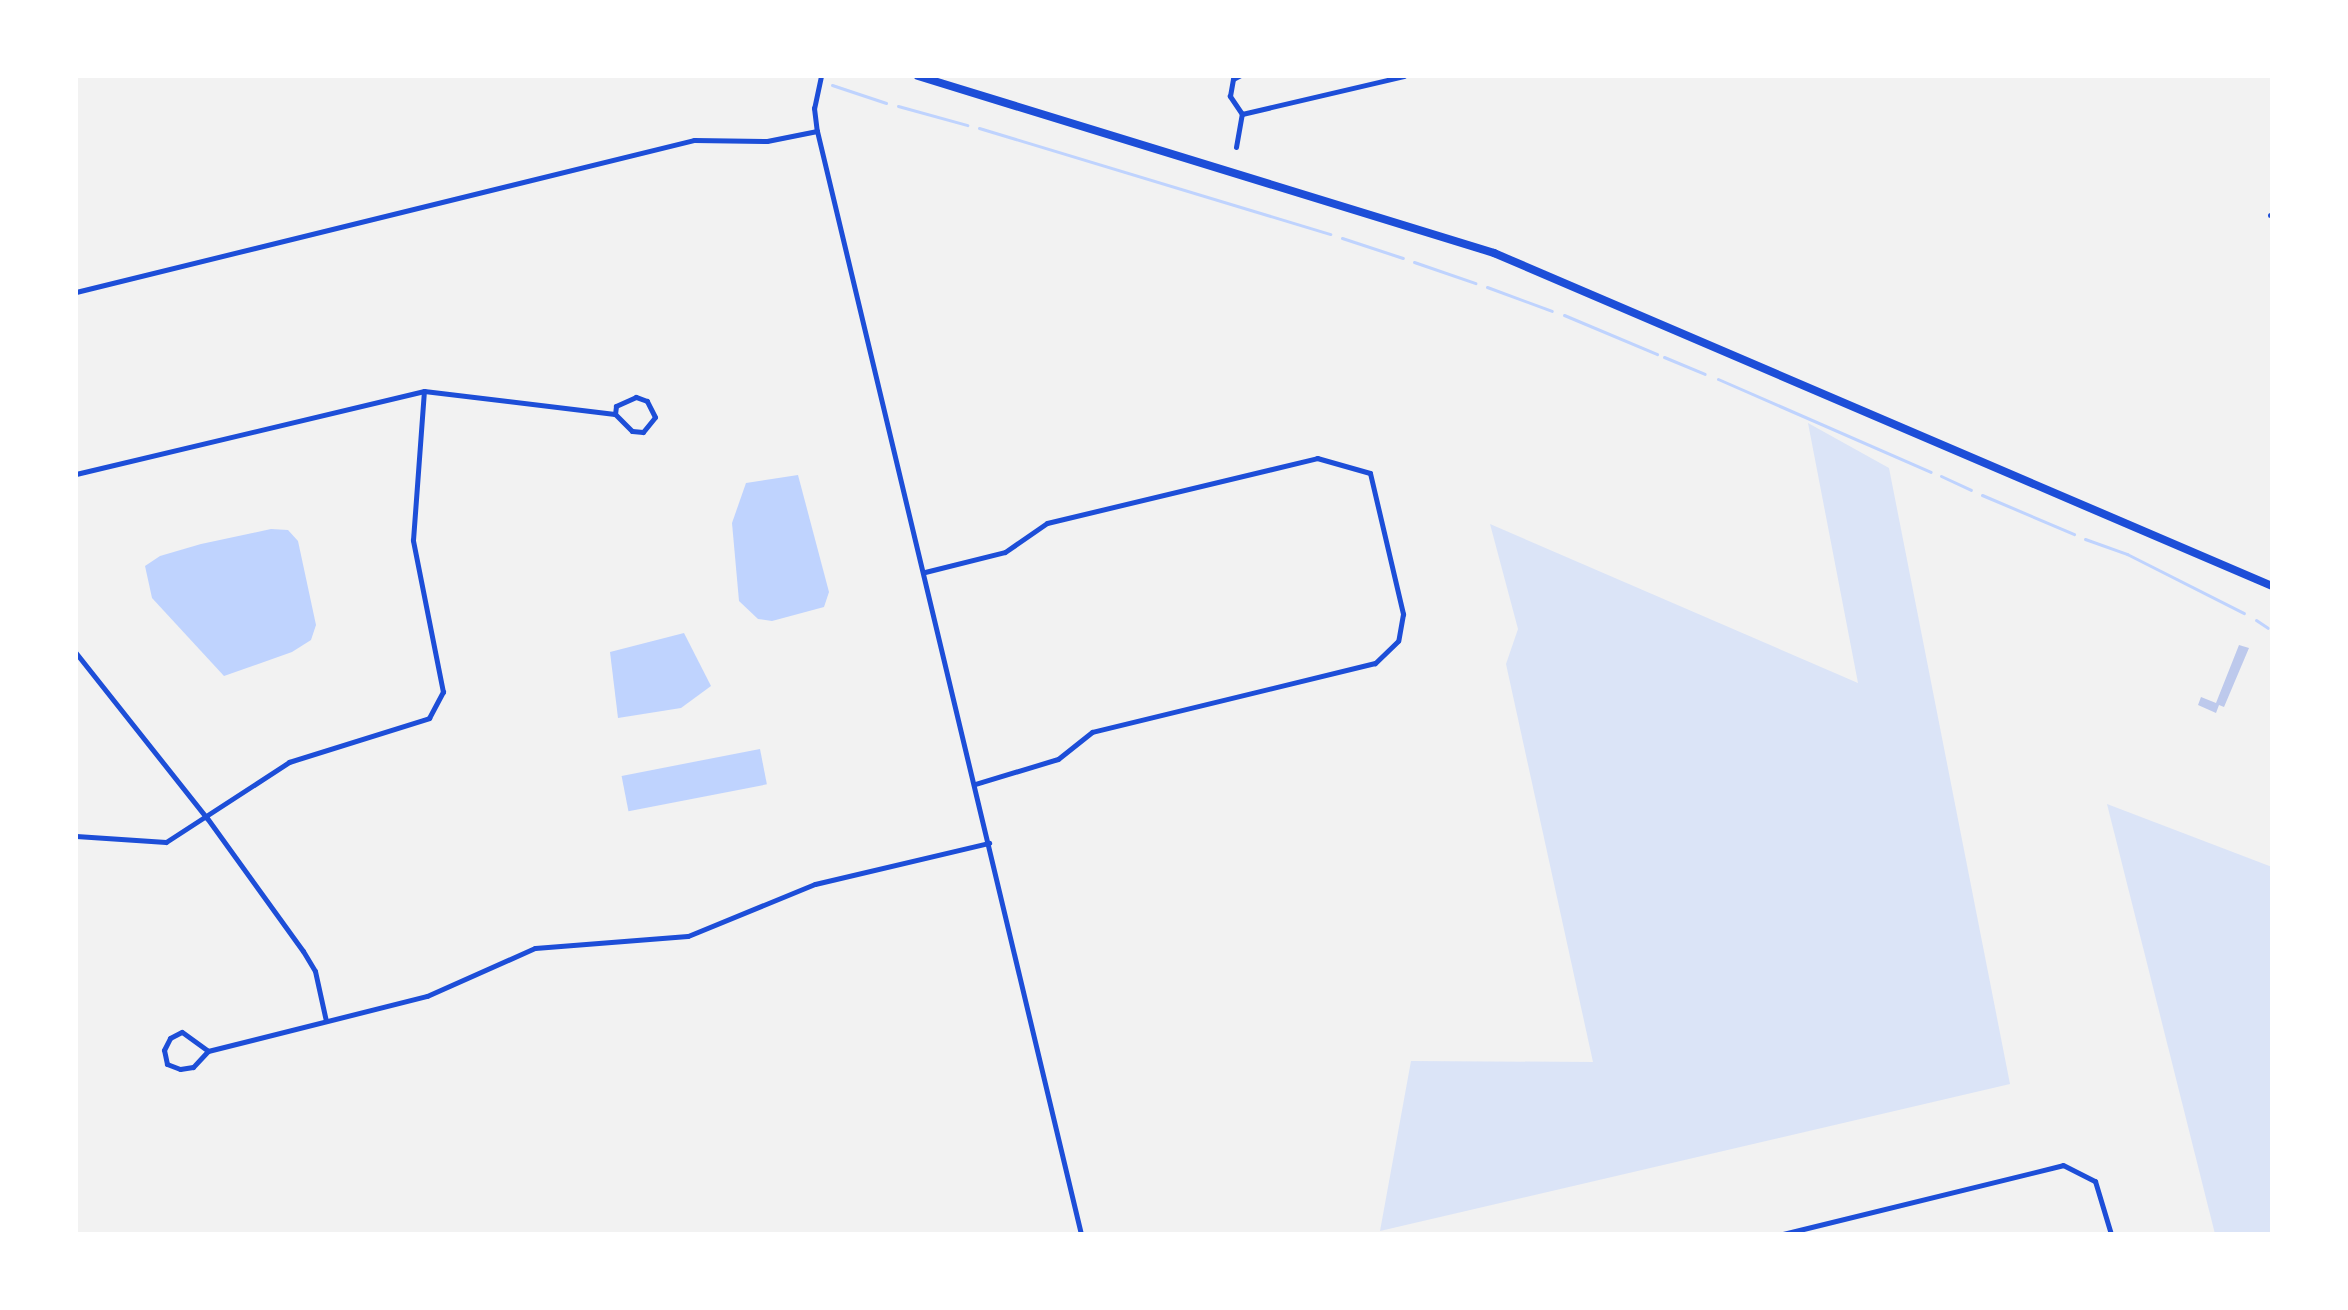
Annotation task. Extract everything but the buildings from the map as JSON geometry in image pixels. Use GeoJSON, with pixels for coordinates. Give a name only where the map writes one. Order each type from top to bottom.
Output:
{"type":"FeatureCollection","features":[{"type":"Feature","properties":{"kind":"main road"},"geometry":{"type":"LineString","coordinates":[[918,76],[1494,253],[2272,586]]}},
{"type":"Feature","properties":{"kind":"street"},"geometry":{"type":"LineString","coordinates":[[821,76],[814,108],[817,131],[1081,1234]]}},
{"type":"Feature","properties":{"kind":"street"},"geometry":{"type":"LineString","coordinates":[[1236,147],[1242,114],[1230,96],[1233,79],[1239,76]]}},
{"type":"Feature","properties":{"kind":"street"},"geometry":{"type":"LineString","coordinates":[[1242,114],[1404,76]]}},
{"type":"Feature","properties":{"kind":"street"},"geometry":{"type":"LineString","coordinates":[[76,292],[694,140],[767,141],[817,131]]}},
{"type":"Feature","properties":{"kind":"street"},"geometry":{"type":"LineString","coordinates":[[76,474],[424,391],[615,414],[626,427],[643,432],[655,417],[647,401],[636,397],[616,406],[615,414]]}},
{"type":"Feature","properties":{"kind":"street"},"geometry":{"type":"LineString","coordinates":[[76,836],[166,842],[289,762],[414,725],[437,707],[443,692],[413,540],[424,391]]}},
{"type":"Feature","properties":{"kind":"street"},"geometry":{"type":"LineString","coordinates":[[925,572],[1005,552],[1047,523],[1317,458],[1370,473],[1384,529],[1403,614],[1398,641],[1375,663],[1092,732],[1058,759],[975,784]]}},
{"type":"Feature","properties":{"kind":"street"},"geometry":{"type":"LineString","coordinates":[[76,653],[207,818],[315,971],[326,1021]]}},
{"type":"Feature","properties":{"kind":"street"},"geometry":{"type":"LineString","coordinates":[[208,1051],[182,1032],[170,1038],[164,1050],[167,1064],[180,1069],[193,1067],[208,1051],[427,996],[535,948],[688,936],[815,884],[989,843]]}},
{"type":"Feature","properties":{"kind":"street"},"geometry":{"type":"LineString","coordinates":[[1783,1234],[2063,1165],[2095,1181],[2111,1234]]}},
{"type":"Feature","properties":{"kind":"shaded area"},"geometry":{"type":"Polygon","coordinates":[[[1808,423],[1889,468],[2010,1084],[1380,1231],[1411,1061],[1593,1062],[1506,664],[1518,629],[1490,524],[1858,683],[1808,423]]]}},
{"type":"Feature","properties":{"kind":"shaded area"},"geometry":{"type":"Polygon","coordinates":[[[2107,804],[2272,867],[2272,1234],[2215,1234],[2107,804]]]}},
{"type":"Feature","properties":{"kind":"water"},"geometry":{"type":"Polygon","coordinates":[[[798,475],[829,592],[824,607],[772,621],[758,619],[739,601],[732,523],[746,483],[798,475]]]}},
{"type":"Feature","properties":{"kind":"water"},"geometry":{"type":"Polygon","coordinates":[[[271,529],[288,530],[298,541],[316,625],[311,640],[292,652],[224,676],[152,598],[145,566],[160,556],[271,529]]]}},
{"type":"Feature","properties":{"kind":"water"},"geometry":{"type":"Polygon","coordinates":[[[684,633],[711,686],[681,708],[618,718],[610,652],[684,633]]]}},
{"type":"Feature","properties":{"kind":"water"},"geometry":{"type":"Polygon","coordinates":[[[760,749],[767,784],[628,811],[622,776],[760,749]]]}},
{"type":"Feature","properties":{"kind":"waterway"},"geometry":{"type":"LineString","coordinates":[[832,85],[886,103]]}},
{"type":"Feature","properties":{"kind":"waterway"},"geometry":{"type":"LineString","coordinates":[[898,106],[967,125]]}},
{"type":"Feature","properties":{"kind":"waterway"},"geometry":{"type":"LineString","coordinates":[[979,128],[1330,234]]}},
{"type":"Feature","properties":{"kind":"waterway"},"geometry":{"type":"LineString","coordinates":[[1342,238],[1403,258]]}},
{"type":"Feature","properties":{"kind":"waterway"},"geometry":{"type":"LineString","coordinates":[[1414,262],[1475,283]]}},
{"type":"Feature","properties":{"kind":"waterway"},"geometry":{"type":"LineString","coordinates":[[1487,287],[1552,311]]}},
{"type":"Feature","properties":{"kind":"waterway"},"geometry":{"type":"LineString","coordinates":[[1564,315],[1657,354]]}},
{"type":"Feature","properties":{"kind":"waterway"},"geometry":{"type":"LineString","coordinates":[[1664,357],[1705,374]]}},
{"type":"Feature","properties":{"kind":"waterway"},"geometry":{"type":"LineString","coordinates":[[1718,379],[1931,472]]}},
{"type":"Feature","properties":{"kind":"waterway"},"geometry":{"type":"LineString","coordinates":[[1941,476],[1971,490]]}},
{"type":"Feature","properties":{"kind":"waterway"},"geometry":{"type":"LineString","coordinates":[[1982,495],[2074,534]]}},
{"type":"Feature","properties":{"kind":"waterway"},"geometry":{"type":"LineString","coordinates":[[2085,539],[2127,554],[2244,613]]}},
{"type":"Feature","properties":{"kind":"waterway"},"geometry":{"type":"LineString","coordinates":[[2256,620],[2268,628]]}}]}
